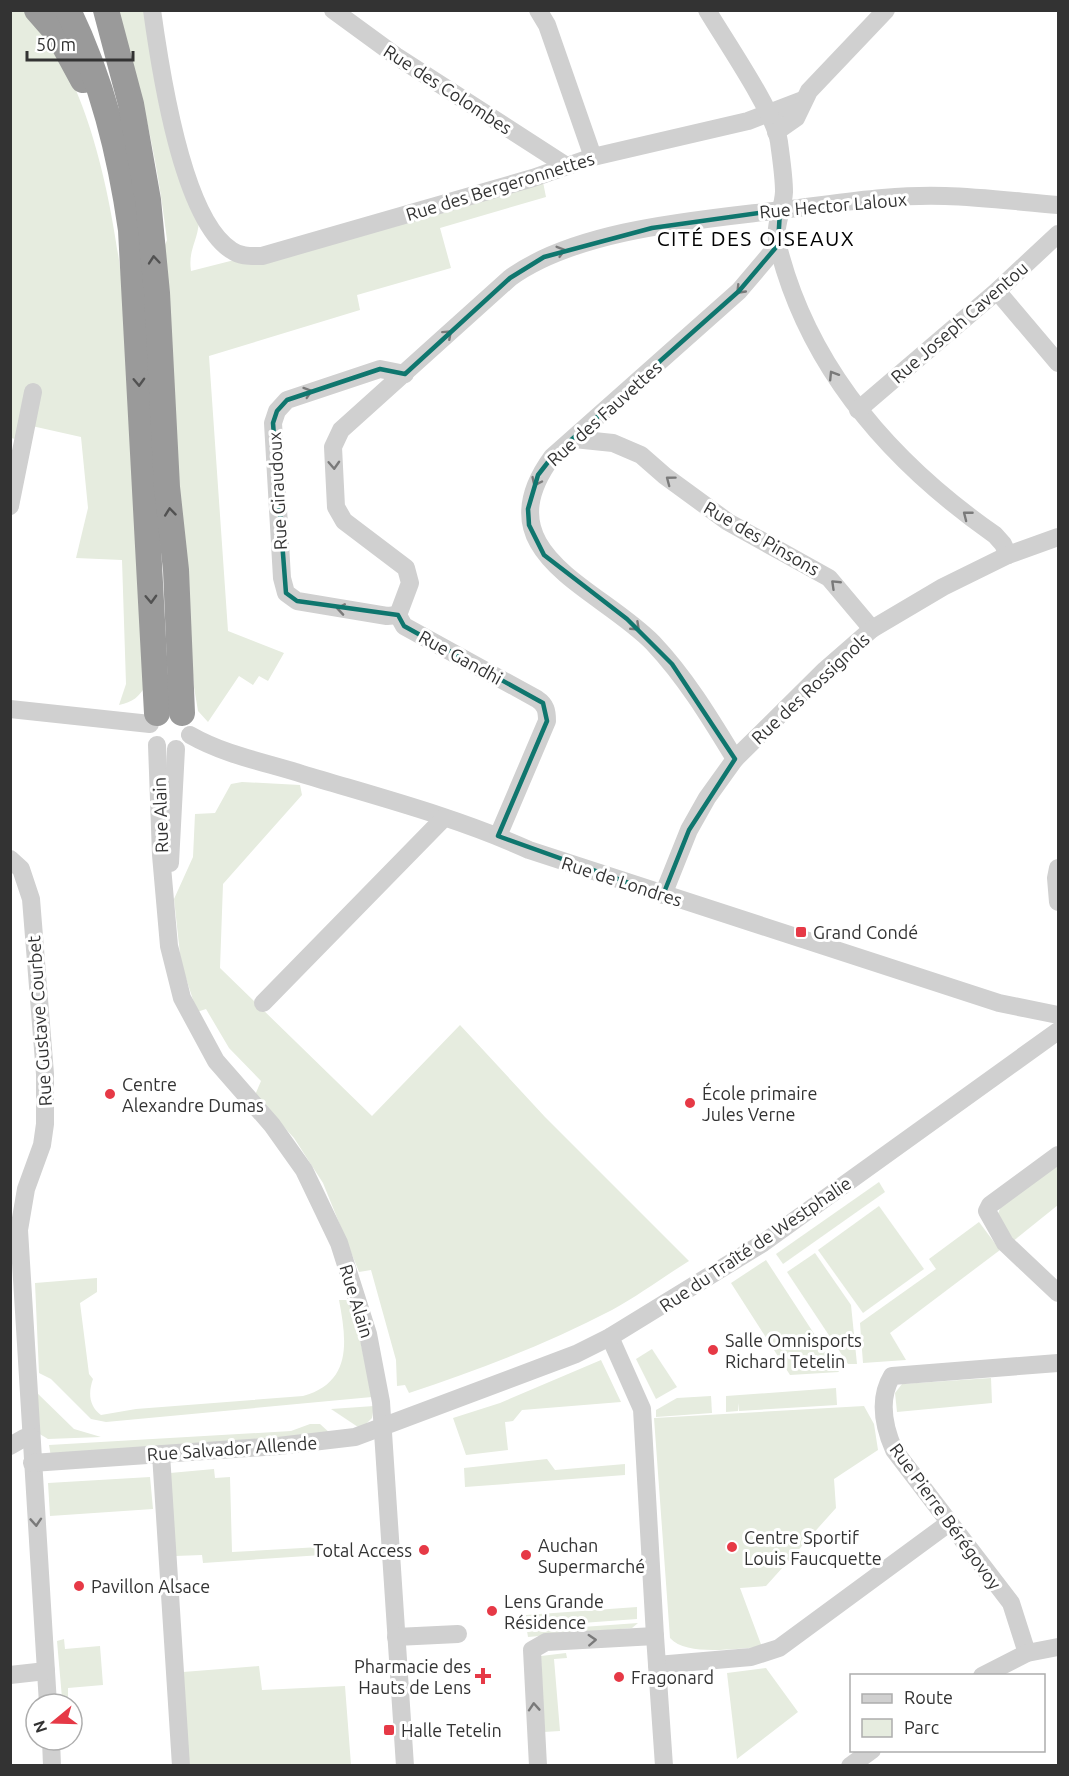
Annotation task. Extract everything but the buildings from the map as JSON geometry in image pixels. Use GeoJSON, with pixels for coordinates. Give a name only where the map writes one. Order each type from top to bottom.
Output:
{"type":"FeatureCollection","features":[{"type":"Feature","properties":{"kind":"highway"},"geometry":{"type":"LineString","coordinates":[[37,10],[58,34],[71,55],[97,117],[121,163]]}},
{"type":"Feature","properties":{"kind":"highway"},"geometry":{"type":"LineString","coordinates":[[68,10],[85,44],[103,95],[121,163],[148,332]]}},
{"type":"Feature","properties":{"kind":"highway"},"geometry":{"type":"LineString","coordinates":[[88,10],[126,83]]}},
{"type":"Feature","properties":{"kind":"highway"},"geometry":{"type":"LineString","coordinates":[[106,10],[126,83],[147,191],[148,332],[170,721]]}},
{"type":"Feature","properties":{"kind":"street","name":"Rue des Bergeronnettes"},"geometry":{"type":"LineString","coordinates":[[152,10],[173,121],[193,195],[209,226],[233,252],[247,256],[262,256],[533,178],[593,157],[748,121],[803,100]]}},
{"type":"Feature","properties":{"kind":"street","name":"Rue des Colombes"},"geometry":{"type":"LineString","coordinates":[[333,10],[396,56],[565,165]]}},
{"type":"Feature","properties":{"kind":"street"},"geometry":{"type":"LineString","coordinates":[[538,10],[547,25],[593,157]]}},
{"type":"Feature","properties":{"kind":"street"},"geometry":{"type":"LineString","coordinates":[[707,10],[776,132],[784,194],[776,229],[778,245],[807,325],[827,365],[858,410],[902,461],[994,535],[1003,544],[1008,555]]}},
{"type":"Feature","properties":{"kind":"street"},"geometry":{"type":"LineString","coordinates":[[776,132],[796,118],[803,100],[885,11]]}},
{"type":"Feature","properties":{"kind":"street","name":"Rue Hector Laloux"},"geometry":{"type":"LineString","coordinates":[[405,374],[510,278],[544,257],[606,239],[652,228],[836,202],[944,196],[1059,205]]}},
{"type":"Feature","properties":{"kind":"street","name":"Rue Joseph Caventou"},"geometry":{"type":"LineString","coordinates":[[858,410],[997,291],[1059,234]]}},
{"type":"Feature","properties":{"kind":"street","name":"Rue des Fauvettes"},"geometry":{"type":"LineString","coordinates":[[735,759],[704,706],[672,664],[627,619],[555,567],[535,540],[529,517],[532,491],[538,475],[552,457],[739,291],[778,245]]}},
{"type":"Feature","properties":{"kind":"street"},"geometry":{"type":"LineString","coordinates":[[997,291],[1059,363]]}},
{"type":"Feature","properties":{"kind":"street","name":"Rue Giraudoux"},"geometry":{"type":"LineString","coordinates":[[398,615],[387,616],[297,602],[286,592],[282,578],[273,423],[277,411],[286,400],[380,369],[405,374]]}},
{"type":"Feature","properties":{"kind":"street"},"geometry":{"type":"LineString","coordinates":[[398,615],[410,583],[406,568],[344,521],[336,507],[333,447],[341,430],[405,374]]}},
{"type":"Feature","properties":{"kind":"street"},"geometry":{"type":"LineString","coordinates":[[12,495],[33,392]]}},
{"type":"Feature","properties":{"kind":"street","name":"Rue des Pinsons"},"geometry":{"type":"LineString","coordinates":[[574,439],[613,443],[641,455],[665,476],[728,522],[829,578],[873,628]]}},
{"type":"Feature","properties":{"kind":"street","name":"Rue des Rossignols"},"geometry":{"type":"LineString","coordinates":[[663,895],[689,830],[707,798],[735,759],[801,692],[873,628],[943,587],[1008,555],[1059,537]]}},
{"type":"Feature","properties":{"kind":"street","name":"Rue Gandhi"},"geometry":{"type":"LineString","coordinates":[[398,615],[404,626],[543,703],[547,713],[547,722],[498,836]]}},
{"type":"Feature","properties":{"kind":"street","name":"Rue de Londres"},"geometry":{"type":"LineString","coordinates":[[10,709],[170,721],[230,754],[444,818],[498,836],[529,850],[663,895],[999,1003],[1059,1015]]}},
{"type":"Feature","properties":{"kind":"street"},"geometry":{"type":"LineString","coordinates":[[157,745],[176,749],[182,746],[170,721]]}},
{"type":"Feature","properties":{"kind":"street","name":"Rue Alain"},"geometry":{"type":"LineString","coordinates":[[170,721],[151,735],[157,745],[161,855],[174,971],[193,1021],[216,1062],[272,1125],[304,1170],[339,1243],[368,1334],[380,1391],[405,1766]]}},
{"type":"Feature","properties":{"kind":"street","name":"Rue Alain"},"geometry":{"type":"LineString","coordinates":[[165,885],[172,856],[176,749]]}},
{"type":"Feature","properties":{"kind":"street"},"geometry":{"type":"LineString","coordinates":[[263,1003],[444,818]]}},
{"type":"Feature","properties":{"kind":"street","name":"Rue Gustave Courbet"},"geometry":{"type":"LineString","coordinates":[[10,859],[21,869],[31,899],[45,1074],[45,1124],[42,1145],[26,1189],[19,1230],[17,1341],[31,1437],[47,1692]]}},
{"type":"Feature","properties":{"kind":"street"},"geometry":{"type":"LineString","coordinates":[[1059,868],[1056,878],[1059,902]]}},
{"type":"Feature","properties":{"kind":"street","name":"Rue du Traîté de Westphalie"},"geometry":{"type":"LineString","coordinates":[[426,1409],[510,1381],[610,1337],[763,1243],[1059,1031]]}},
{"type":"Feature","properties":{"kind":"street"},"geometry":{"type":"LineString","coordinates":[[1059,1155],[990,1205],[987,1211],[1005,1243],[1059,1293]]}},
{"type":"Feature","properties":{"kind":"street"},"geometry":{"type":"LineString","coordinates":[[610,1337],[642,1409],[664,1766]]}},
{"type":"Feature","properties":{"kind":"street","name":"Rue Pierre Bérégovoy"},"geometry":{"type":"LineString","coordinates":[[1027,1653],[1011,1603],[894,1450],[885,1430],[884,1390],[892,1376],[1059,1363]]}},
{"type":"Feature","properties":{"kind":"street","name":"Rue Salvador Allende"},"geometry":{"type":"LineString","coordinates":[[32,1463],[278,1446],[355,1437],[426,1409]]}},
{"type":"Feature","properties":{"kind":"street"},"geometry":{"type":"LineString","coordinates":[[10,1446],[24,1438],[31,1437]]}},
{"type":"Feature","properties":{"kind":"street"},"geometry":{"type":"LineString","coordinates":[[161,1454],[181,1766]]}},
{"type":"Feature","properties":{"kind":"street"},"geometry":{"type":"LineString","coordinates":[[657,1665],[751,1657],[779,1648],[949,1523]]}},
{"type":"Feature","properties":{"kind":"street"},"geometry":{"type":"LineString","coordinates":[[396,1636],[458,1634]]}},
{"type":"Feature","properties":{"kind":"street"},"geometry":{"type":"LineString","coordinates":[[538,1766],[531,1662],[531,1654],[535,1647],[546,1642],[655,1636]]}},
{"type":"Feature","properties":{"kind":"street"},"geometry":{"type":"LineString","coordinates":[[986,1674],[1027,1653],[1059,1647]]}},
{"type":"Feature","properties":{"kind":"street"},"geometry":{"type":"LineString","coordinates":[[10,1675],[46,1671]]}},
{"type":"Feature","properties":{"kind":"street"},"geometry":{"type":"LineString","coordinates":[[850,1766],[869,1752]]}},
{"type":"Feature","properties":{"kind":"highlighted area"},"geometry":{"type":"Polygon","coordinates":[[[780,210],[778,245],[739,291],[552,457],[538,475],[528,509],[529,525],[544,555],[627,619],[672,664],[735,759],[689,830],[663,895],[498,836],[547,721],[543,703],[404,626],[398,615],[297,601],[286,593],[273,423],[277,411],[287,400],[380,369],[405,374],[510,278],[544,257],[652,228],[780,210]]]}},
{"type":"Feature","properties":{"kind":"green space"},"geometry":{"type":"Polygon","coordinates":[[[10,11],[24,11],[46,36],[65,66],[93,137],[103,175],[117,249],[122,282],[146,685],[135,698],[119,705],[126,684],[122,560],[76,558],[88,508],[81,437],[23,424],[20,440],[11,438],[10,11]]]}},
{"type":"Feature","properties":{"kind":"green space"},"geometry":{"type":"Polygon","coordinates":[[[116,11],[146,11],[199,222],[191,257],[191,271],[543,182],[546,197],[440,228],[451,268],[357,295],[360,310],[209,356],[228,631],[284,653],[268,681],[259,676],[253,685],[239,676],[208,722],[198,711],[194,687],[177,486],[163,250],[167,240],[148,124],[116,11]]]}},
{"type":"Feature","properties":{"kind":"green space"},"geometry":{"type":"Polygon","coordinates":[[[242,782],[300,785],[302,795],[223,884],[220,968],[372,1116],[460,1025],[545,1117],[689,1261],[612,1310],[537,1345],[409,1393],[405,1385],[397,1386],[396,1360],[371,1270],[359,1272],[323,1183],[294,1138],[255,1095],[261,1081],[229,1048],[206,1009],[197,1012],[181,963],[174,899],[193,857],[195,814],[215,813],[231,784],[242,782]]]}},
{"type":"Feature","properties":{"kind":"green space"},"geometry":{"type":"Polygon","coordinates":[[[1058,1164],[1058,1205],[1012,1242],[998,1214],[1000,1208],[1058,1164]]]}},
{"type":"Feature","properties":{"kind":"green space"},"geometry":{"type":"Polygon","coordinates":[[[879,1182],[885,1192],[783,1264],[776,1254],[879,1182]]]}},
{"type":"Feature","properties":{"kind":"green space"},"geometry":{"type":"Polygon","coordinates":[[[879,1206],[924,1269],[863,1313],[818,1250],[879,1206]]]}},
{"type":"Feature","properties":{"kind":"green space"},"geometry":{"type":"Polygon","coordinates":[[[979,1222],[1000,1250],[890,1333],[906,1360],[863,1363],[860,1323],[936,1269],[929,1259],[979,1222]]]}},
{"type":"Feature","properties":{"kind":"green space"},"geometry":{"type":"Polygon","coordinates":[[[815,1253],[851,1305],[857,1364],[848,1364],[787,1272],[815,1253]]]}},
{"type":"Feature","properties":{"kind":"green space"},"geometry":{"type":"Polygon","coordinates":[[[766,1260],[839,1372],[790,1375],[731,1283],[766,1260]]]}},
{"type":"Feature","properties":{"kind":"green space"},"geometry":{"type":"Polygon","coordinates":[[[97,1278],[97,1292],[80,1303],[89,1374],[93,1379],[90,1389],[91,1399],[94,1408],[101,1415],[136,1409],[303,1396],[319,1390],[338,1371],[342,1358],[344,1331],[339,1300],[348,1300],[353,1305],[372,1397],[106,1422],[91,1419],[51,1379],[39,1373],[35,1283],[97,1278]]]}},
{"type":"Feature","properties":{"kind":"green space"},"geometry":{"type":"Polygon","coordinates":[[[652,1349],[677,1387],[656,1399],[636,1359],[652,1349]]]}},
{"type":"Feature","properties":{"kind":"green space"},"geometry":{"type":"Polygon","coordinates":[[[601,1360],[621,1402],[522,1410],[513,1421],[505,1422],[508,1450],[466,1455],[453,1418],[500,1403],[601,1360]]]}},
{"type":"Feature","properties":{"kind":"green space"},"geometry":{"type":"Polygon","coordinates":[[[991,1378],[992,1403],[897,1412],[895,1393],[902,1384],[991,1378]]]}},
{"type":"Feature","properties":{"kind":"green space"},"geometry":{"type":"Polygon","coordinates":[[[836,1388],[837,1405],[739,1411],[738,1403],[738,1411],[726,1412],[726,1396],[836,1388]]]}},
{"type":"Feature","properties":{"kind":"green space"},"geometry":{"type":"Polygon","coordinates":[[[34,1390],[74,1429],[101,1437],[48,1439],[38,1433],[34,1390]]]}},
{"type":"Feature","properties":{"kind":"green space"},"geometry":{"type":"Polygon","coordinates":[[[711,1396],[712,1413],[656,1417],[656,1410],[677,1398],[711,1396]]]}},
{"type":"Feature","properties":{"kind":"green space"},"geometry":{"type":"Polygon","coordinates":[[[374,1406],[372,1418],[361,1429],[331,1409],[374,1406]]]}},
{"type":"Feature","properties":{"kind":"green space","name":"Centre Sportif Louis Faucquette"},"geometry":{"type":"Polygon","coordinates":[[[864,1406],[874,1424],[878,1450],[834,1479],[836,1508],[766,1586],[740,1588],[762,1647],[726,1650],[688,1648],[670,1638],[654,1418],[864,1406]]]}},
{"type":"Feature","properties":{"kind":"green space"},"geometry":{"type":"Polygon","coordinates":[[[310,1424],[320,1424],[331,1434],[51,1457],[49,1445],[291,1431],[310,1424]]]}},
{"type":"Feature","properties":{"kind":"green space"},"geometry":{"type":"Polygon","coordinates":[[[547,1459],[555,1470],[625,1464],[625,1475],[465,1487],[464,1468],[547,1459]]]}},
{"type":"Feature","properties":{"kind":"green space"},"geometry":{"type":"Polygon","coordinates":[[[214,1469],[215,1478],[230,1477],[232,1552],[337,1546],[337,1554],[203,1563],[202,1555],[175,1556],[170,1473],[214,1469]]]}},
{"type":"Feature","properties":{"kind":"green space"},"geometry":{"type":"Polygon","coordinates":[[[150,1477],[153,1509],[50,1516],[48,1483],[150,1477]]]}},
{"type":"Feature","properties":{"kind":"green space"},"geometry":{"type":"Polygon","coordinates":[[[637,1607],[637,1619],[527,1627],[526,1615],[637,1607]]]}},
{"type":"Feature","properties":{"kind":"green space"},"geometry":{"type":"Polygon","coordinates":[[[638,1623],[632,1628],[528,1637],[527,1631],[638,1623]]]}},
{"type":"Feature","properties":{"kind":"green space"},"geometry":{"type":"Polygon","coordinates":[[[64,1639],[65,1649],[100,1646],[103,1685],[68,1688],[68,1692],[61,1692],[57,1641],[64,1639]]]}},
{"type":"Feature","properties":{"kind":"green space"},"geometry":{"type":"Polygon","coordinates":[[[566,1653],[567,1658],[554,1659],[560,1731],[544,1732],[541,1656],[566,1653]]]}},
{"type":"Feature","properties":{"kind":"green space"},"geometry":{"type":"Polygon","coordinates":[[[259,1666],[262,1690],[345,1686],[351,1765],[188,1765],[183,1672],[259,1666]]]}},
{"type":"Feature","properties":{"kind":"green space"},"geometry":{"type":"Polygon","coordinates":[[[766,1668],[798,1712],[737,1759],[727,1673],[766,1668]]]}},
{"type":"Feature","properties":{"kind":"place","name":"Grand Condé"},"geometry":{"type":"Point","coordinates":[801,932]}},
{"type":"Feature","properties":{"kind":"place","name":"Centre Alexandre Dumas"},"geometry":{"type":"Point","coordinates":[110,1094]}},
{"type":"Feature","properties":{"kind":"place","name":"École primaire Jules Verne"},"geometry":{"type":"Point","coordinates":[690,1103]}},
{"type":"Feature","properties":{"kind":"place","name":"Salle Omnisports Richard Tetelin"},"geometry":{"type":"Point","coordinates":[713,1350]}},
{"type":"Feature","properties":{"kind":"place","name":"Centre Sportif Louis Faucquette"},"geometry":{"type":"Point","coordinates":[732,1547]}},
{"type":"Feature","properties":{"kind":"place","name":"Total Access"},"geometry":{"type":"Point","coordinates":[424,1550]}},
{"type":"Feature","properties":{"kind":"place","name":"Auchan Supermarché"},"geometry":{"type":"Point","coordinates":[526,1555]}},
{"type":"Feature","properties":{"kind":"place","name":"Pavillon Alsace"},"geometry":{"type":"Point","coordinates":[79,1586]}},
{"type":"Feature","properties":{"kind":"place","name":"Lens Grande Résidence"},"geometry":{"type":"Point","coordinates":[492,1611]}},
{"type":"Feature","properties":{"kind":"place","name":"Pharmacie des Hauts de Lens"},"geometry":{"type":"Point","coordinates":[483,1676]}},
{"type":"Feature","properties":{"kind":"place","name":"Fragonard"},"geometry":{"type":"Point","coordinates":[619,1677]}},
{"type":"Feature","properties":{"kind":"place","name":"Halle Tetelin"},"geometry":{"type":"Point","coordinates":[389,1730]}},
{"type":"Feature","properties":{"kind":"district","name":"CITÉ DES OISEAUX"},"geometry":{"type":"Point","coordinates":[756,238]}}]}
